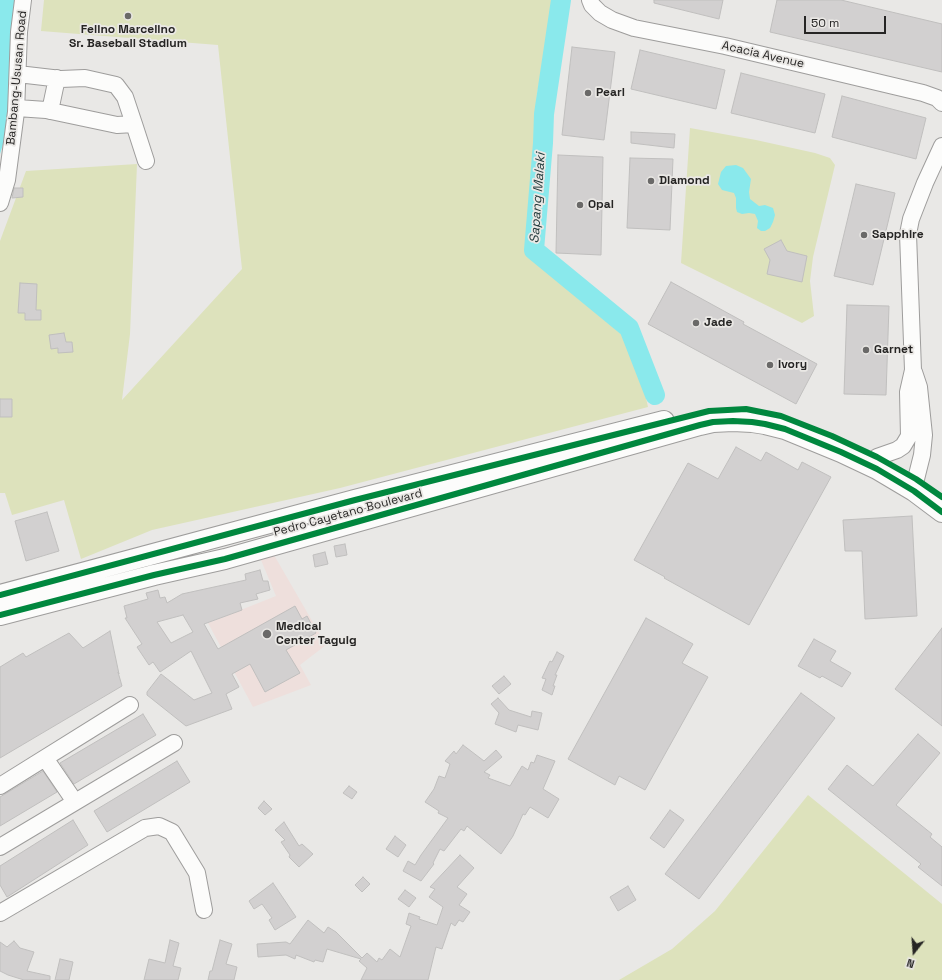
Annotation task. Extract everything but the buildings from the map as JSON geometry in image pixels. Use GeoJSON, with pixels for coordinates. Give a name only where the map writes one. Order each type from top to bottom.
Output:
{"type":"FeatureCollection","features":[{"type":"Feature","properties":{"kind":"main road","name":"Pedro Cayetano Boulevard"},"geometry":{"type":"LineString","coordinates":[[0,595],[362,498],[709,411],[734,409],[772,413],[832,436],[877,457],[916,478],[942,497]]}},
{"type":"Feature","properties":{"kind":"main road","name":"Pedro Cayetano Boulevard"},"geometry":{"type":"LineString","coordinates":[[0,615],[139,579],[225,559],[700,425],[721,422],[734,421],[765,424],[785,429],[841,452],[877,469],[914,491],[942,512]]}},
{"type":"Feature","properties":{"kind":"main road"},"geometry":{"type":"LineString","coordinates":[[257,526],[263,548]]}},
{"type":"Feature","properties":{"kind":"street","name":"Bambang-Ususan Road"},"geometry":{"type":"LineString","coordinates":[[0,203],[7,180],[17,108],[19,32],[23,0]]}},
{"type":"Feature","properties":{"kind":"street","name":"Acacia Avenue"},"geometry":{"type":"LineString","coordinates":[[590,0],[592,5],[600,13],[612,20],[634,28],[725,46],[923,92],[937,98],[942,103]]}},
{"type":"Feature","properties":{"kind":"street"},"geometry":{"type":"LineString","coordinates":[[18,74],[57,78],[85,78],[116,85],[125,98],[146,162]]}},
{"type":"Feature","properties":{"kind":"street"},"geometry":{"type":"LineString","coordinates":[[50,111],[57,78]]}},
{"type":"Feature","properties":{"kind":"street"},"geometry":{"type":"LineString","coordinates":[[17,108],[50,111],[117,125],[134,124]]}},
{"type":"Feature","properties":{"kind":"street"},"geometry":{"type":"LineString","coordinates":[[877,457],[897,450],[907,441],[909,430],[908,392],[913,370],[908,234],[911,219],[942,146]]}},
{"type":"Feature","properties":{"kind":"street"},"geometry":{"type":"LineString","coordinates":[[913,370],[919,387],[924,435],[922,456],[916,478]]}},
{"type":"Feature","properties":{"kind":"street"},"geometry":{"type":"LineString","coordinates":[[0,786],[130,705]]}},
{"type":"Feature","properties":{"kind":"street"},"geometry":{"type":"LineString","coordinates":[[0,847],[174,743]]}},
{"type":"Feature","properties":{"kind":"street"},"geometry":{"type":"LineString","coordinates":[[45,758],[75,802]]}},
{"type":"Feature","properties":{"kind":"street"},"geometry":{"type":"LineString","coordinates":[[1,910],[145,828],[159,826],[172,832],[197,873],[204,910]]}},
{"type":"Feature","properties":{"kind":"shaded area","name":"Medical Center Taguig"},"geometry":{"type":"Polygon","coordinates":[[[274,555],[326,645],[300,665],[311,685],[253,707],[208,623],[276,596],[261,560],[274,555]]]}},
{"type":"Feature","properties":{"kind":"green space"},"geometry":{"type":"Polygon","coordinates":[[[44,0],[554,0],[551,27],[537,93],[528,254],[627,339],[639,366],[648,407],[340,488],[152,530],[81,559],[64,500],[12,515],[5,493],[0,493],[0,241],[26,171],[137,164],[130,334],[122,400],[242,269],[218,45],[41,31],[44,0]]]}},
{"type":"Feature","properties":{"kind":"green space"},"geometry":{"type":"Polygon","coordinates":[[[690,128],[815,153],[830,158],[835,165],[813,257],[810,281],[814,316],[802,323],[681,263],[690,128]]]}},
{"type":"Feature","properties":{"kind":"green space"},"geometry":{"type":"Polygon","coordinates":[[[808,795],[942,904],[942,980],[619,980],[672,949],[715,911],[808,795]]]}},
{"type":"Feature","properties":{"kind":"water"},"geometry":{"type":"Polygon","coordinates":[[[0,0],[18,0],[9,125],[0,154],[0,0]]]}},
{"type":"Feature","properties":{"kind":"water"},"geometry":{"type":"Polygon","coordinates":[[[736,165],[743,168],[751,179],[749,192],[750,199],[759,206],[765,205],[773,208],[775,215],[773,222],[770,228],[765,231],[761,231],[757,228],[758,221],[755,214],[742,214],[737,212],[734,193],[722,190],[718,184],[721,172],[726,166],[736,165]]]}},
{"type":"Feature","properties":{"kind":"waterway","name":"Sapang Malaki"},"geometry":{"type":"LineString","coordinates":[[561,0],[544,114],[534,250],[629,328],[655,395]]}},
{"type":"Feature","properties":{"kind":"cycle path"},"geometry":{"type":"LineString","coordinates":[[0,595],[355,500],[709,411],[746,409],[781,416],[832,436],[877,457],[916,479],[942,497]]}},
{"type":"Feature","properties":{"kind":"cycle path"},"geometry":{"type":"LineString","coordinates":[[0,615],[154,575],[225,559],[713,422],[752,422],[785,429],[841,452],[877,469],[914,491],[942,512]]}},
{"type":"Feature","properties":{"kind":"place","name":"Felino Marcelino Sr. Baseball Stadium"},"geometry":{"type":"Point","coordinates":[128,16]}},
{"type":"Feature","properties":{"kind":"place","name":"Pearl"},"geometry":{"type":"Point","coordinates":[588,93]}},
{"type":"Feature","properties":{"kind":"place","name":"Diamond"},"geometry":{"type":"Point","coordinates":[651,181]}},
{"type":"Feature","properties":{"kind":"place","name":"Opal"},"geometry":{"type":"Point","coordinates":[580,205]}},
{"type":"Feature","properties":{"kind":"place","name":"Sapphire"},"geometry":{"type":"Point","coordinates":[864,235]}},
{"type":"Feature","properties":{"kind":"place","name":"Jade"},"geometry":{"type":"Point","coordinates":[696,323]}},
{"type":"Feature","properties":{"kind":"place","name":"Garnet"},"geometry":{"type":"Point","coordinates":[866,350]}},
{"type":"Feature","properties":{"kind":"place","name":"Ivory"},"geometry":{"type":"Point","coordinates":[770,365]}},
{"type":"Feature","properties":{"kind":"place","name":"Medical Center Taguig"},"geometry":{"type":"Point","coordinates":[267,634]}}]}
